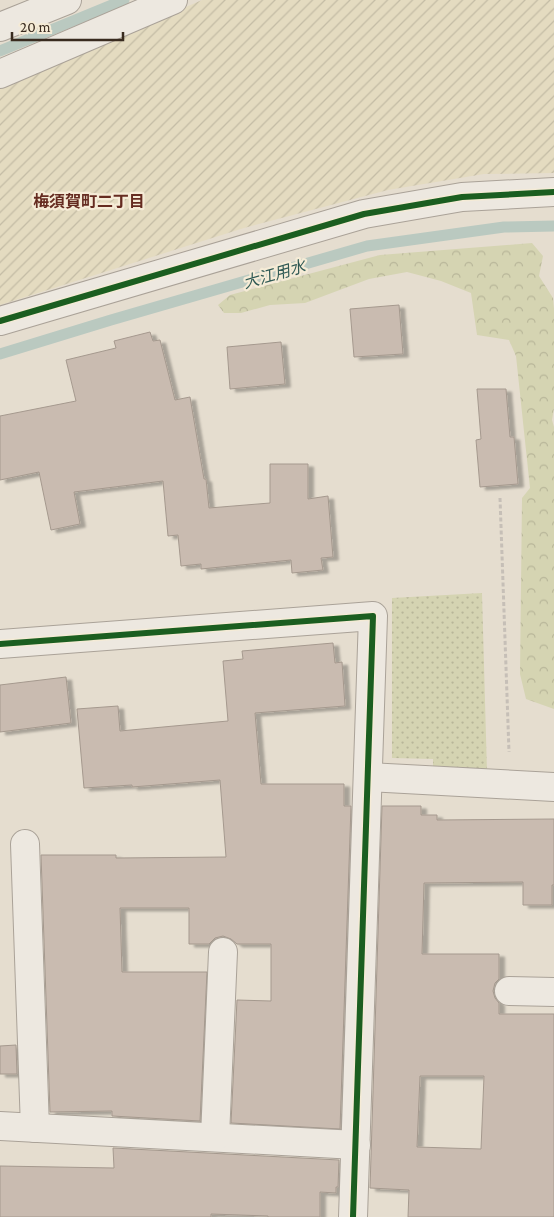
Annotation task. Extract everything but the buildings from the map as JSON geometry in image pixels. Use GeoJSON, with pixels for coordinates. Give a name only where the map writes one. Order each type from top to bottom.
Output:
{"type":"FeatureCollection","features":[{"type":"Feature","properties":{"kind":"street"},"geometry":{"type":"LineString","coordinates":[[0,27],[67,0]]}},
{"type":"Feature","properties":{"kind":"street"},"geometry":{"type":"LineString","coordinates":[[0,74],[173,0]]}},
{"type":"Feature","properties":{"kind":"street"},"geometry":{"type":"LineString","coordinates":[[0,321],[364,214],[462,197],[554,192]]}},
{"type":"Feature","properties":{"kind":"street"},"geometry":{"type":"LineString","coordinates":[[0,644],[373,616],[353,1217]]}},
{"type":"Feature","properties":{"kind":"street"},"geometry":{"type":"LineString","coordinates":[[368,777],[554,787]]}},
{"type":"Feature","properties":{"kind":"street"},"geometry":{"type":"LineString","coordinates":[[25,844],[35,1128]]}},
{"type":"Feature","properties":{"kind":"street"},"geometry":{"type":"LineString","coordinates":[[214,1138],[223,952]]}},
{"type":"Feature","properties":{"kind":"street"},"geometry":{"type":"LineString","coordinates":[[508,991],[554,992]]}},
{"type":"Feature","properties":{"kind":"street"},"geometry":{"type":"LineString","coordinates":[[0,1126],[356,1146]]}},
{"type":"Feature","properties":{"kind":"path"},"geometry":{"type":"LineString","coordinates":[[500,498],[510,785]]}},
{"type":"Feature","properties":{"kind":"shaded area"},"geometry":{"type":"Polygon","coordinates":[[[202,0],[554,0],[554,173],[484,174],[388,190],[244,228],[0,305],[0,85],[26,77],[202,0]]]}},
{"type":"Feature","properties":{"kind":"green space"},"geometry":{"type":"Polygon","coordinates":[[[532,243],[543,256],[539,276],[553,298],[554,309],[554,408],[552,420],[554,427],[554,709],[526,699],[520,674],[522,498],[530,488],[516,356],[509,340],[477,335],[471,293],[441,281],[407,272],[369,279],[305,303],[270,305],[241,313],[224,313],[218,305],[230,295],[380,255],[532,243]]]}},
{"type":"Feature","properties":{"kind":"green space"},"geometry":{"type":"Polygon","coordinates":[[[482,593],[487,772],[433,770],[433,759],[392,758],[392,598],[482,593]]]}},
{"type":"Feature","properties":{"kind":"waterway"},"geometry":{"type":"LineString","coordinates":[[0,51],[124,0]]}},
{"type":"Feature","properties":{"kind":"waterway","name":"大江用水"},"geometry":{"type":"LineString","coordinates":[[0,354],[367,246],[504,227],[554,226]]}},
{"type":"Feature","properties":{"kind":"cycle path"},"geometry":{"type":"LineString","coordinates":[[0,321],[364,214],[462,197],[554,192]]}},
{"type":"Feature","properties":{"kind":"cycle path"},"geometry":{"type":"LineString","coordinates":[[0,644],[373,616],[353,1217]]}},
{"type":"Feature","properties":{"kind":"district","name":"梅須賀町二丁目"},"geometry":{"type":"Point","coordinates":[89,201]}}]}
